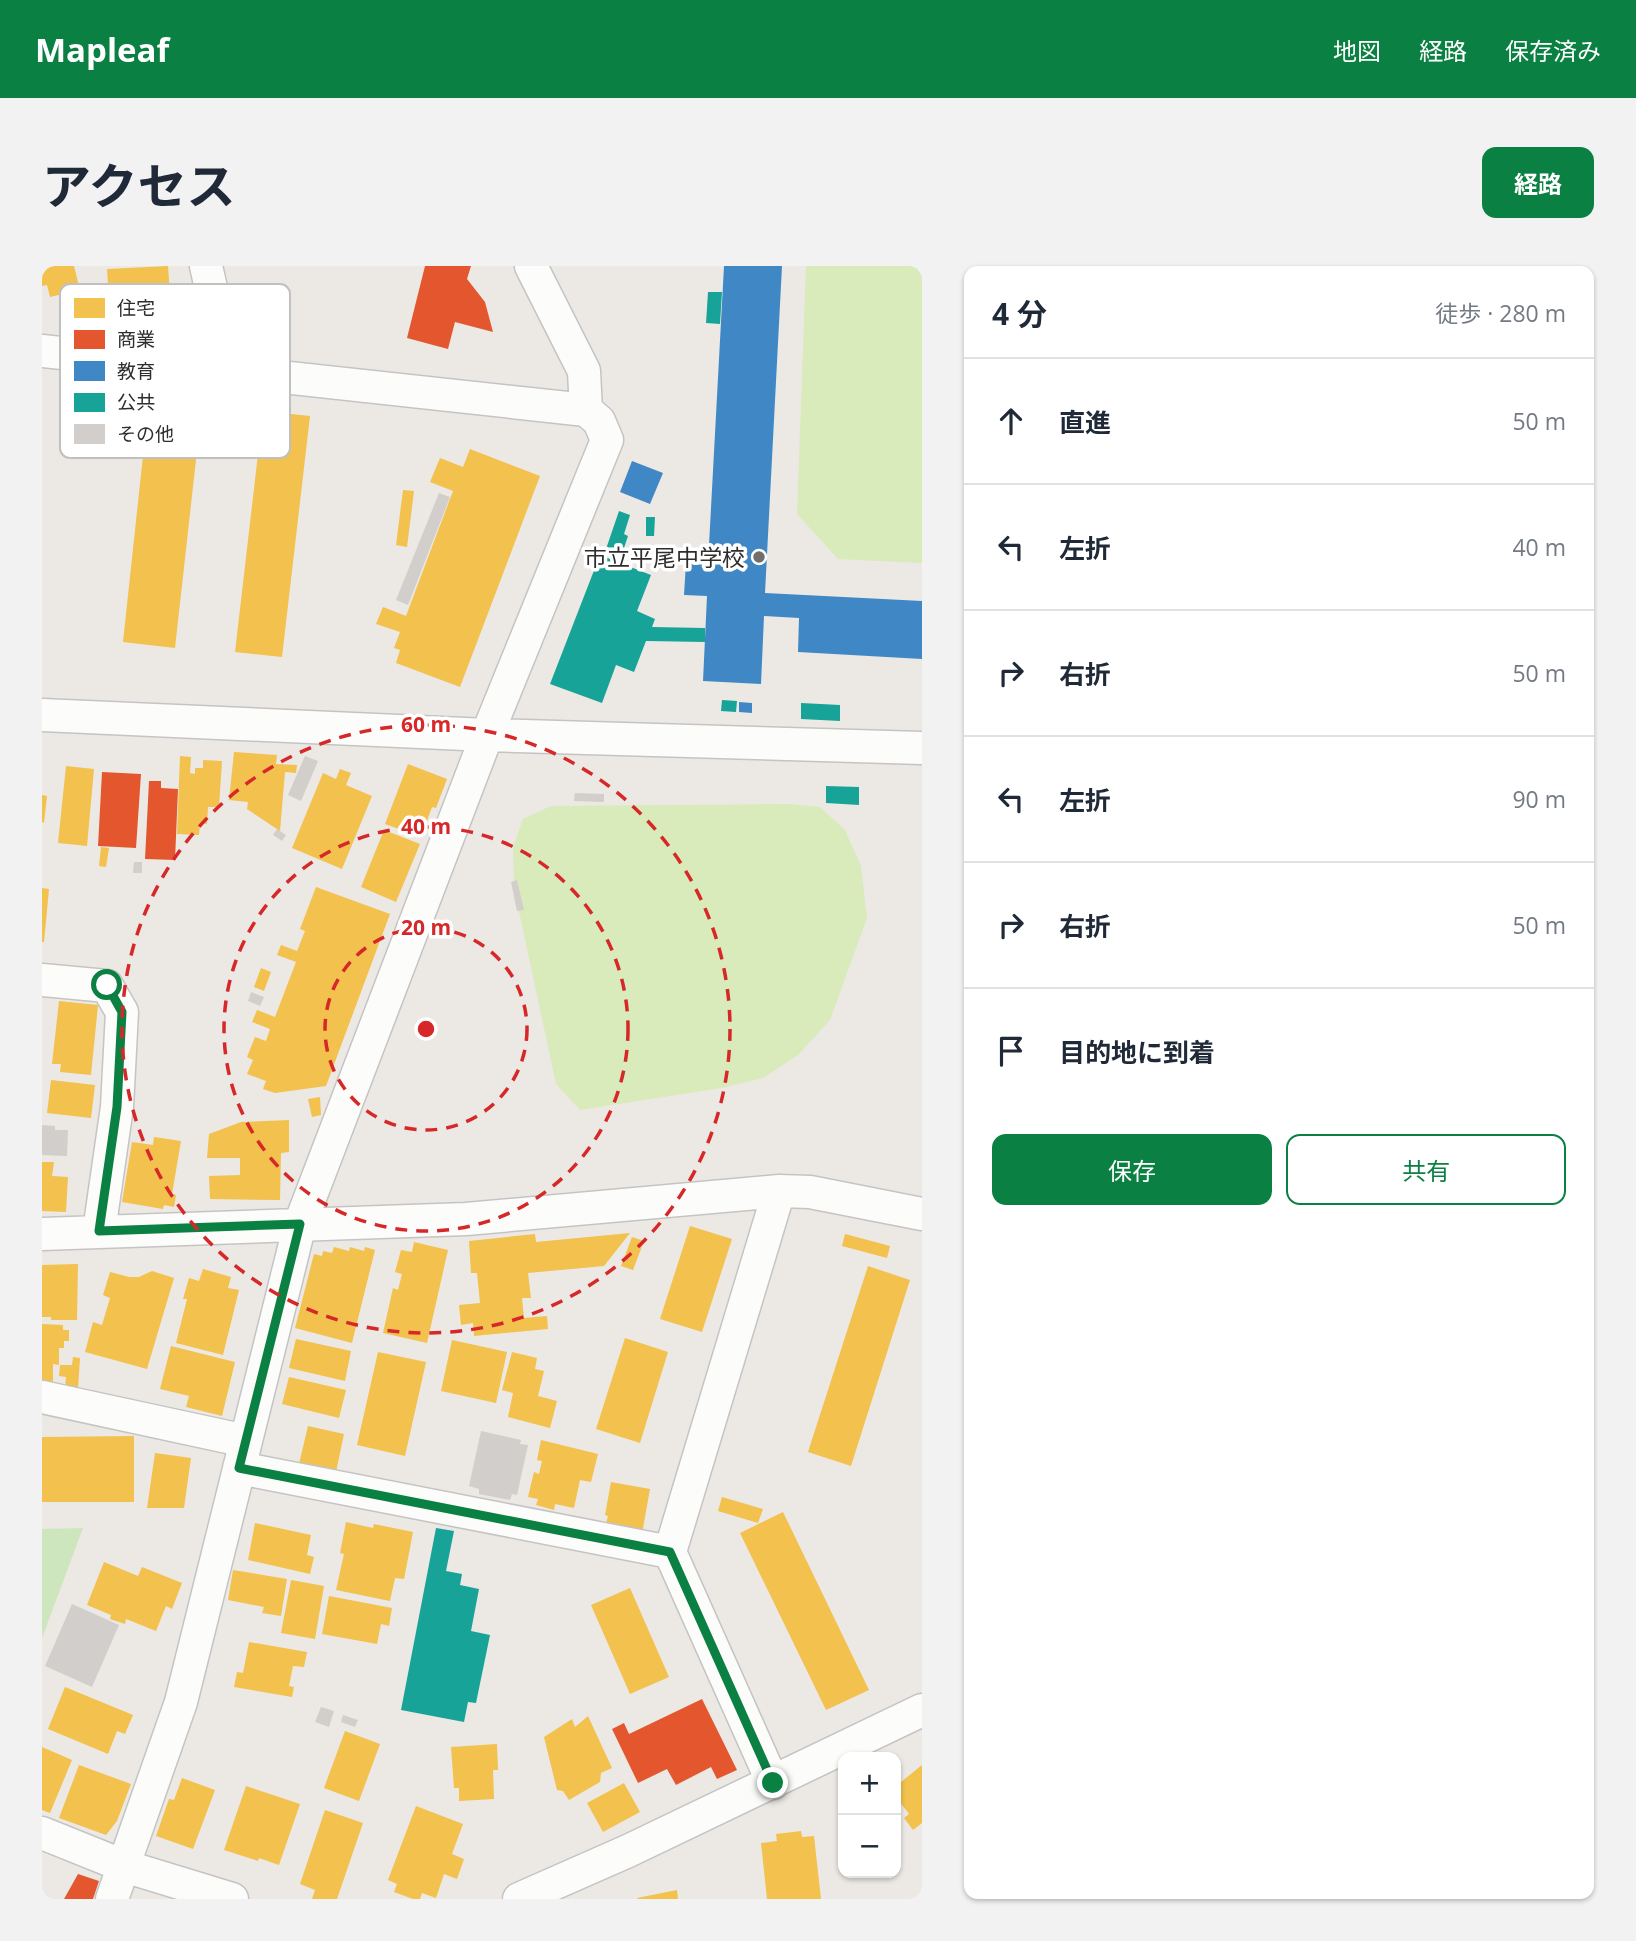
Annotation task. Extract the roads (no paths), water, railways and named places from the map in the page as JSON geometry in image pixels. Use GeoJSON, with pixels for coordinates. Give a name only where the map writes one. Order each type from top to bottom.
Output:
{"type":"FeatureCollection","features":[{"type":"Feature","properties":{"kind":"street"},"geometry":{"type":"LineString","coordinates":[[205,266],[209,284]]}},
{"type":"Feature","properties":{"kind":"street"},"geometry":{"type":"LineString","coordinates":[[531,266],[584,371],[586,410]]}},
{"type":"Feature","properties":{"kind":"street"},"geometry":{"type":"LineString","coordinates":[[42,351],[60,353]]}},
{"type":"Feature","properties":{"kind":"street"},"geometry":{"type":"LineString","coordinates":[[112,1899],[181,1702],[300,1224],[487,736],[607,440],[599,421],[586,410],[290,378]]}},
{"type":"Feature","properties":{"kind":"street"},"geometry":{"type":"LineString","coordinates":[[42,715],[487,736],[922,748]]}},
{"type":"Feature","properties":{"kind":"street"},"geometry":{"type":"LineString","coordinates":[[42,980],[107,985],[122,1012],[117,1107],[99,1231]]}},
{"type":"Feature","properties":{"kind":"street"},"geometry":{"type":"LineString","coordinates":[[773,1783],[670,1552],[779,1192]]}},
{"type":"Feature","properties":{"kind":"street"},"geometry":{"type":"LineString","coordinates":[[42,1234],[466,1219],[779,1192],[810,1192],[922,1214]]}},
{"type":"Feature","properties":{"kind":"street"},"geometry":{"type":"LineString","coordinates":[[42,1397],[242,1454],[670,1552]]}},
{"type":"Feature","properties":{"kind":"street"},"geometry":{"type":"LineString","coordinates":[[519,1899],[773,1783],[922,1710]]}},
{"type":"Feature","properties":{"kind":"street"},"geometry":{"type":"LineString","coordinates":[[42,1833],[124,1866],[232,1899]]}},
{"type":"Feature","properties":{"kind":"place","name":"市立平尾中学校"},"geometry":{"type":"Point","coordinates":[759,557]}}]}
